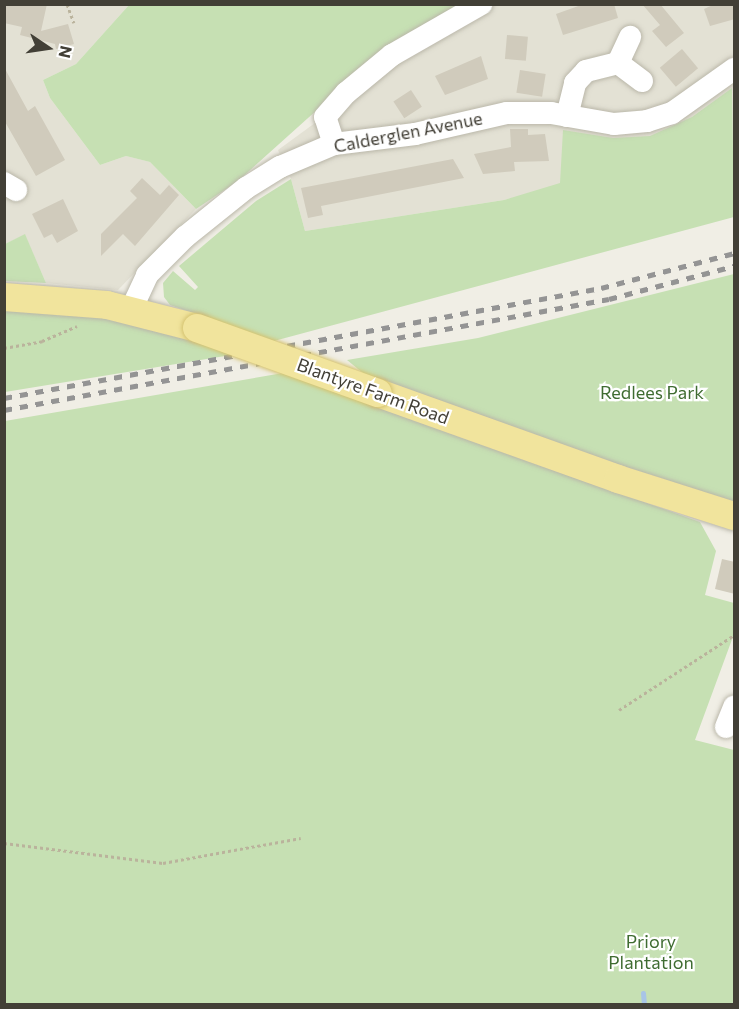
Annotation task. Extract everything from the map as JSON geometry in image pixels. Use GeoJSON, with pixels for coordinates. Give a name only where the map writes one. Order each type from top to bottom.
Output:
{"type":"FeatureCollection","features":[{"type":"Feature","properties":{"kind":"main road","name":"Blantyre Farm Road"},"geometry":{"type":"LineString","coordinates":[[4,297],[119,308],[196,328],[618,479],[735,516]]}},
{"type":"Feature","properties":{"kind":"street"},"geometry":{"type":"LineString","coordinates":[[334,144],[325,117],[346,93],[392,55],[481,4]]}},
{"type":"Feature","properties":{"kind":"street"},"geometry":{"type":"LineString","coordinates":[[618,63],[630,37]]}},
{"type":"Feature","properties":{"kind":"street"},"geometry":{"type":"LineString","coordinates":[[618,63],[642,81]]}},
{"type":"Feature","properties":{"kind":"street"},"geometry":{"type":"LineString","coordinates":[[567,116],[575,84],[586,71],[618,63]]}},
{"type":"Feature","properties":{"kind":"street","name":"Calderglen Avenue"},"geometry":{"type":"LineString","coordinates":[[119,308],[147,275],[185,237],[246,188],[280,167],[334,144],[415,134],[507,113],[567,116],[614,124],[647,122],[672,113],[735,69]]}},
{"type":"Feature","properties":{"kind":"path"},"geometry":{"type":"LineString","coordinates":[[67,4],[74,22]]}},
{"type":"Feature","properties":{"kind":"path"},"geometry":{"type":"LineString","coordinates":[[4,348],[42,341],[119,308]]}},
{"type":"Feature","properties":{"kind":"path"},"geometry":{"type":"LineString","coordinates":[[619,710],[735,634]]}},
{"type":"Feature","properties":{"kind":"path"},"geometry":{"type":"LineString","coordinates":[[4,843],[163,863],[301,838]]}},
{"type":"Feature","properties":{"kind":"shaded area"},"geometry":{"type":"Polygon","coordinates":[[[4,5],[129,5],[76,64],[43,80],[50,98],[100,165],[126,156],[150,162],[196,209],[118,290],[46,283],[25,235],[5,244],[4,5]]]}},
{"type":"Feature","properties":{"kind":"shaded area"},"geometry":{"type":"Polygon","coordinates":[[[494,5],[734,5],[734,143],[504,200],[305,231],[291,179],[278,150],[393,66],[494,5]]]}},
{"type":"Feature","properties":{"kind":"green space"},"geometry":{"type":"Polygon","coordinates":[[[129,5],[467,5],[386,48],[238,181],[196,209],[150,162],[126,156],[100,165],[50,98],[43,80],[76,64],[129,5]]]}},
{"type":"Feature","properties":{"kind":"green space"},"geometry":{"type":"Polygon","coordinates":[[[732,88],[734,217],[274,341],[170,305],[164,297],[163,283],[173,271],[195,290],[198,287],[179,266],[256,201],[291,179],[305,231],[504,200],[560,183],[563,130],[613,138],[650,136],[692,117],[732,88]]]}},
{"type":"Feature","properties":{"kind":"green space"},"geometry":{"type":"Polygon","coordinates":[[[25,234],[46,283],[5,281],[5,244],[25,234]]]}},
{"type":"Feature","properties":{"kind":"green space","name":"Redlees Park"},"geometry":{"type":"Polygon","coordinates":[[[734,274],[734,505],[369,378],[347,360],[478,338],[734,274]]]}},
{"type":"Feature","properties":{"kind":"green space"},"geometry":{"type":"Polygon","coordinates":[[[5,306],[56,309],[163,330],[231,355],[5,392],[5,306]]]}},
{"type":"Feature","properties":{"kind":"green space","name":"Priory Plantation"},"geometry":{"type":"Polygon","coordinates":[[[283,373],[700,522],[716,551],[705,595],[734,603],[734,634],[695,740],[734,750],[734,1004],[5,1004],[5,421],[283,373]]]}},
{"type":"Feature","properties":{"kind":"building"},"geometry":{"type":"Polygon","coordinates":[[[4,4],[47,4],[41,31],[68,24],[74,44],[56,49],[55,44],[20,35],[22,27],[4,23],[4,4]]]}},
{"type":"Feature","properties":{"kind":"building"},"geometry":{"type":"Polygon","coordinates":[[[584,4],[614,4],[618,18],[563,35],[556,14],[584,4]]]}},
{"type":"Feature","properties":{"kind":"building"},"geometry":{"type":"Polygon","coordinates":[[[642,4],[660,4],[684,33],[666,47],[652,31],[660,25],[642,4]]]}},
{"type":"Feature","properties":{"kind":"building"},"geometry":{"type":"Polygon","coordinates":[[[715,4],[735,4],[735,19],[710,26],[704,9],[715,4]]]}},
{"type":"Feature","properties":{"kind":"building"},"geometry":{"type":"Polygon","coordinates":[[[507,35],[528,37],[526,61],[505,59],[507,35]]]}},
{"type":"Feature","properties":{"kind":"building"},"geometry":{"type":"Polygon","coordinates":[[[682,49],[698,68],[676,87],[660,68],[682,49]]]}},
{"type":"Feature","properties":{"kind":"building"},"geometry":{"type":"Polygon","coordinates":[[[481,56],[488,79],[445,95],[435,76],[481,56]]]}},
{"type":"Feature","properties":{"kind":"building"},"geometry":{"type":"Polygon","coordinates":[[[4,67],[28,111],[35,106],[65,160],[36,176],[4,120],[4,67]]]}},
{"type":"Feature","properties":{"kind":"building"},"geometry":{"type":"Polygon","coordinates":[[[520,70],[546,74],[542,97],[516,93],[520,70]]]}},
{"type":"Feature","properties":{"kind":"building"},"geometry":{"type":"Polygon","coordinates":[[[411,90],[422,107],[404,118],[393,101],[411,90]]]}},
{"type":"Feature","properties":{"kind":"building"},"geometry":{"type":"Polygon","coordinates":[[[510,129],[528,129],[528,135],[545,134],[549,161],[514,162],[515,171],[483,174],[474,154],[511,147],[510,129]]]}},
{"type":"Feature","properties":{"kind":"building"},"geometry":{"type":"Polygon","coordinates":[[[453,159],[464,178],[321,206],[323,215],[308,218],[301,188],[453,159]]]}},
{"type":"Feature","properties":{"kind":"building"},"geometry":{"type":"Polygon","coordinates":[[[142,178],[160,195],[169,185],[179,195],[135,246],[123,234],[101,256],[101,234],[137,198],[130,191],[142,178]]]}},
{"type":"Feature","properties":{"kind":"building"},"geometry":{"type":"Polygon","coordinates":[[[63,199],[78,231],[57,243],[52,234],[44,238],[32,214],[63,199]]]}},
{"type":"Feature","properties":{"kind":"building"},"geometry":{"type":"Polygon","coordinates":[[[722,559],[735,562],[735,594],[715,589],[722,559]]]}},
{"type":"Feature","properties":{"kind":"waterway"},"geometry":{"type":"LineString","coordinates":[[643,993],[644,1004]]}},
{"type":"Feature","properties":{"kind":"railway"},"geometry":{"type":"LineString","coordinates":[[4,398],[601,288],[734,253]]}},
{"type":"Feature","properties":{"kind":"railway"},"geometry":{"type":"LineString","coordinates":[[4,410],[609,299],[734,266]]}}]}
